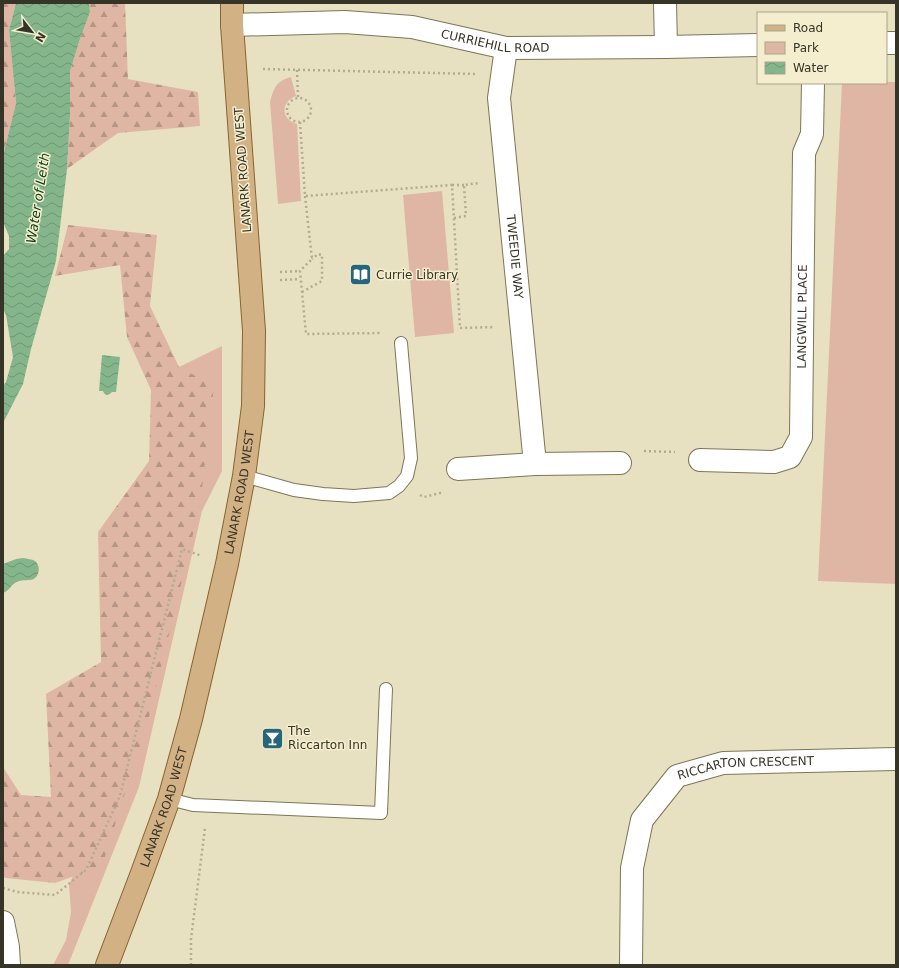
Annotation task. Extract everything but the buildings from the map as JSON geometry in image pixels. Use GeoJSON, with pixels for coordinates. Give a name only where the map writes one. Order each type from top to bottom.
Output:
{"type":"FeatureCollection","features":[{"type":"Feature","properties":{"kind":"main road","name":"LANARK ROAD WEST"},"geometry":{"type":"LineString","coordinates":[[107,965],[169,799],[191,719],[227,564],[244,476],[253,406],[254,331],[232,25],[232,3]]}},
{"type":"Feature","properties":{"kind":"street"},"geometry":{"type":"LineString","coordinates":[[665,3],[666,48]]}},
{"type":"Feature","properties":{"kind":"street","name":"CURRIEHILL ROAD"},"geometry":{"type":"LineString","coordinates":[[232,25],[345,22],[412,27],[506,48],[666,48],[757,45]]}},
{"type":"Feature","properties":{"kind":"street","name":"TWEEDIE WAY"},"geometry":{"type":"LineString","coordinates":[[506,48],[499,98],[535,464]]}},
{"type":"Feature","properties":{"kind":"street","name":"LANGWILL PLACE"},"geometry":{"type":"LineString","coordinates":[[690,456],[774,462],[790,457],[801,437],[804,152],[812,134],[813,84]]}},
{"type":"Feature","properties":{"kind":"street"},"geometry":{"type":"LineString","coordinates":[[458,469],[535,464],[620,463]]}},
{"type":"Feature","properties":{"kind":"street","name":"RICCARTON CRESCENT"},"geometry":{"type":"LineString","coordinates":[[631,965],[632,868],[642,820],[677,776],[723,763],[896,759]]}},
{"type":"Feature","properties":{"kind":"street"},"geometry":{"type":"LineString","coordinates":[[3,922],[8,947],[9,965]]}},
{"type":"Feature","properties":{"kind":"lane"},"geometry":{"type":"LineString","coordinates":[[244,476],[294,490],[323,494],[354,496],[389,493],[399,486],[407,476],[411,458],[401,343]]}},
{"type":"Feature","properties":{"kind":"lane"},"geometry":{"type":"LineString","coordinates":[[169,799],[193,805],[381,812],[386,689]]}},
{"type":"Feature","properties":{"kind":"path"},"geometry":{"type":"LineString","coordinates":[[236,68],[473,74],[502,73]]}},
{"type":"Feature","properties":{"kind":"path"},"geometry":{"type":"LineString","coordinates":[[297,70],[298,97]]}},
{"type":"Feature","properties":{"kind":"path"},"geometry":{"type":"LineString","coordinates":[[298,97],[306,99],[311,105],[312,113],[307,120],[300,122],[292,120],[288,114],[287,107],[291,100],[298,97]]}},
{"type":"Feature","properties":{"kind":"path"},"geometry":{"type":"LineString","coordinates":[[300,122],[305,196],[312,259]]}},
{"type":"Feature","properties":{"kind":"path"},"geometry":{"type":"LineString","coordinates":[[305,196],[464,185],[507,180]]}},
{"type":"Feature","properties":{"kind":"path"},"geometry":{"type":"LineString","coordinates":[[452,185],[460,328],[522,325]]}},
{"type":"Feature","properties":{"kind":"path"},"geometry":{"type":"LineString","coordinates":[[454,218],[466,216],[464,185]]}},
{"type":"Feature","properties":{"kind":"path"},"geometry":{"type":"LineString","coordinates":[[280,272],[300,271],[318,254],[322,255],[322,281],[302,292]]}},
{"type":"Feature","properties":{"kind":"path"},"geometry":{"type":"LineString","coordinates":[[300,271],[306,334],[391,333],[401,343]]}},
{"type":"Feature","properties":{"kind":"path"},"geometry":{"type":"LineString","coordinates":[[280,280],[300,279]]}},
{"type":"Feature","properties":{"kind":"path"},"geometry":{"type":"LineString","coordinates":[[643,451],[690,456]]}},
{"type":"Feature","properties":{"kind":"path"},"geometry":{"type":"LineString","coordinates":[[424,497],[447,491]]}},
{"type":"Feature","properties":{"kind":"path"},"geometry":{"type":"LineString","coordinates":[[3,888],[17,892],[55,895],[86,870],[120,796],[182,549],[227,564]]}},
{"type":"Feature","properties":{"kind":"path"},"geometry":{"type":"LineString","coordinates":[[191,965],[191,939],[207,805]]}},
{"type":"Feature","properties":{"kind":"green space"},"geometry":{"type":"Polygon","coordinates":[[[3,3],[16,3],[9,30],[16,103],[3,160],[3,3]]]}},
{"type":"Feature","properties":{"kind":"green space"},"geometry":{"type":"Polygon","coordinates":[[[89,3],[125,3],[128,79],[198,92],[200,126],[118,133],[67,169],[70,116],[70,71],[90,12],[89,3]]]}},
{"type":"Feature","properties":{"kind":"green space"},"geometry":{"type":"Polygon","coordinates":[[[291,77],[296,96],[287,102],[284,111],[288,119],[297,124],[301,201],[278,204],[270,102],[276,86],[282,81],[291,77]]]}},
{"type":"Feature","properties":{"kind":"green space"},"geometry":{"type":"Polygon","coordinates":[[[887,82],[896,82],[896,584],[818,581],[842,84],[887,84],[887,82]]]}},
{"type":"Feature","properties":{"kind":"green space"},"geometry":{"type":"Polygon","coordinates":[[[442,191],[454,333],[415,337],[403,195],[442,191]]]}},
{"type":"Feature","properties":{"kind":"green space"},"geometry":{"type":"Polygon","coordinates":[[[68,225],[157,235],[150,306],[179,367],[214,386],[200,505],[149,717],[102,866],[55,883],[3,877],[3,767],[21,795],[51,797],[46,694],[101,662],[98,532],[149,461],[151,390],[127,337],[120,265],[55,276],[68,225]]]}},
{"type":"Feature","properties":{"kind":"green space"},"geometry":{"type":"Polygon","coordinates":[[[222,346],[222,471],[202,511],[139,787],[68,965],[53,965],[66,940],[71,912],[69,884],[116,795],[179,367],[222,346]]]}},
{"type":"Feature","properties":{"kind":"water","name":"Water of Leith"},"geometry":{"type":"Polygon","coordinates":[[[16,3],[89,3],[90,12],[70,71],[70,116],[67,169],[56,261],[31,349],[23,384],[3,423],[3,386],[6,382],[13,357],[6,315],[3,309],[3,256],[9,249],[9,236],[3,222],[3,160],[16,103],[9,30],[16,3]]]}},
{"type":"Feature","properties":{"kind":"water"},"geometry":{"type":"Polygon","coordinates":[[[102,355],[120,357],[116,392],[112,392],[108,395],[106,395],[103,391],[99,391],[102,355]]]}},
{"type":"Feature","properties":{"kind":"water"},"geometry":{"type":"Polygon","coordinates":[[[23,558],[35,561],[37,563],[39,570],[37,576],[31,580],[23,580],[13,584],[3,593],[3,564],[23,558]]]}},
{"type":"Feature","properties":{"kind":"place","name":"Currie Library"},"geometry":{"type":"Point","coordinates":[361,275]}},
{"type":"Feature","properties":{"kind":"place","name":"The Riccarton Inn"},"geometry":{"type":"Point","coordinates":[273,738]}}]}
